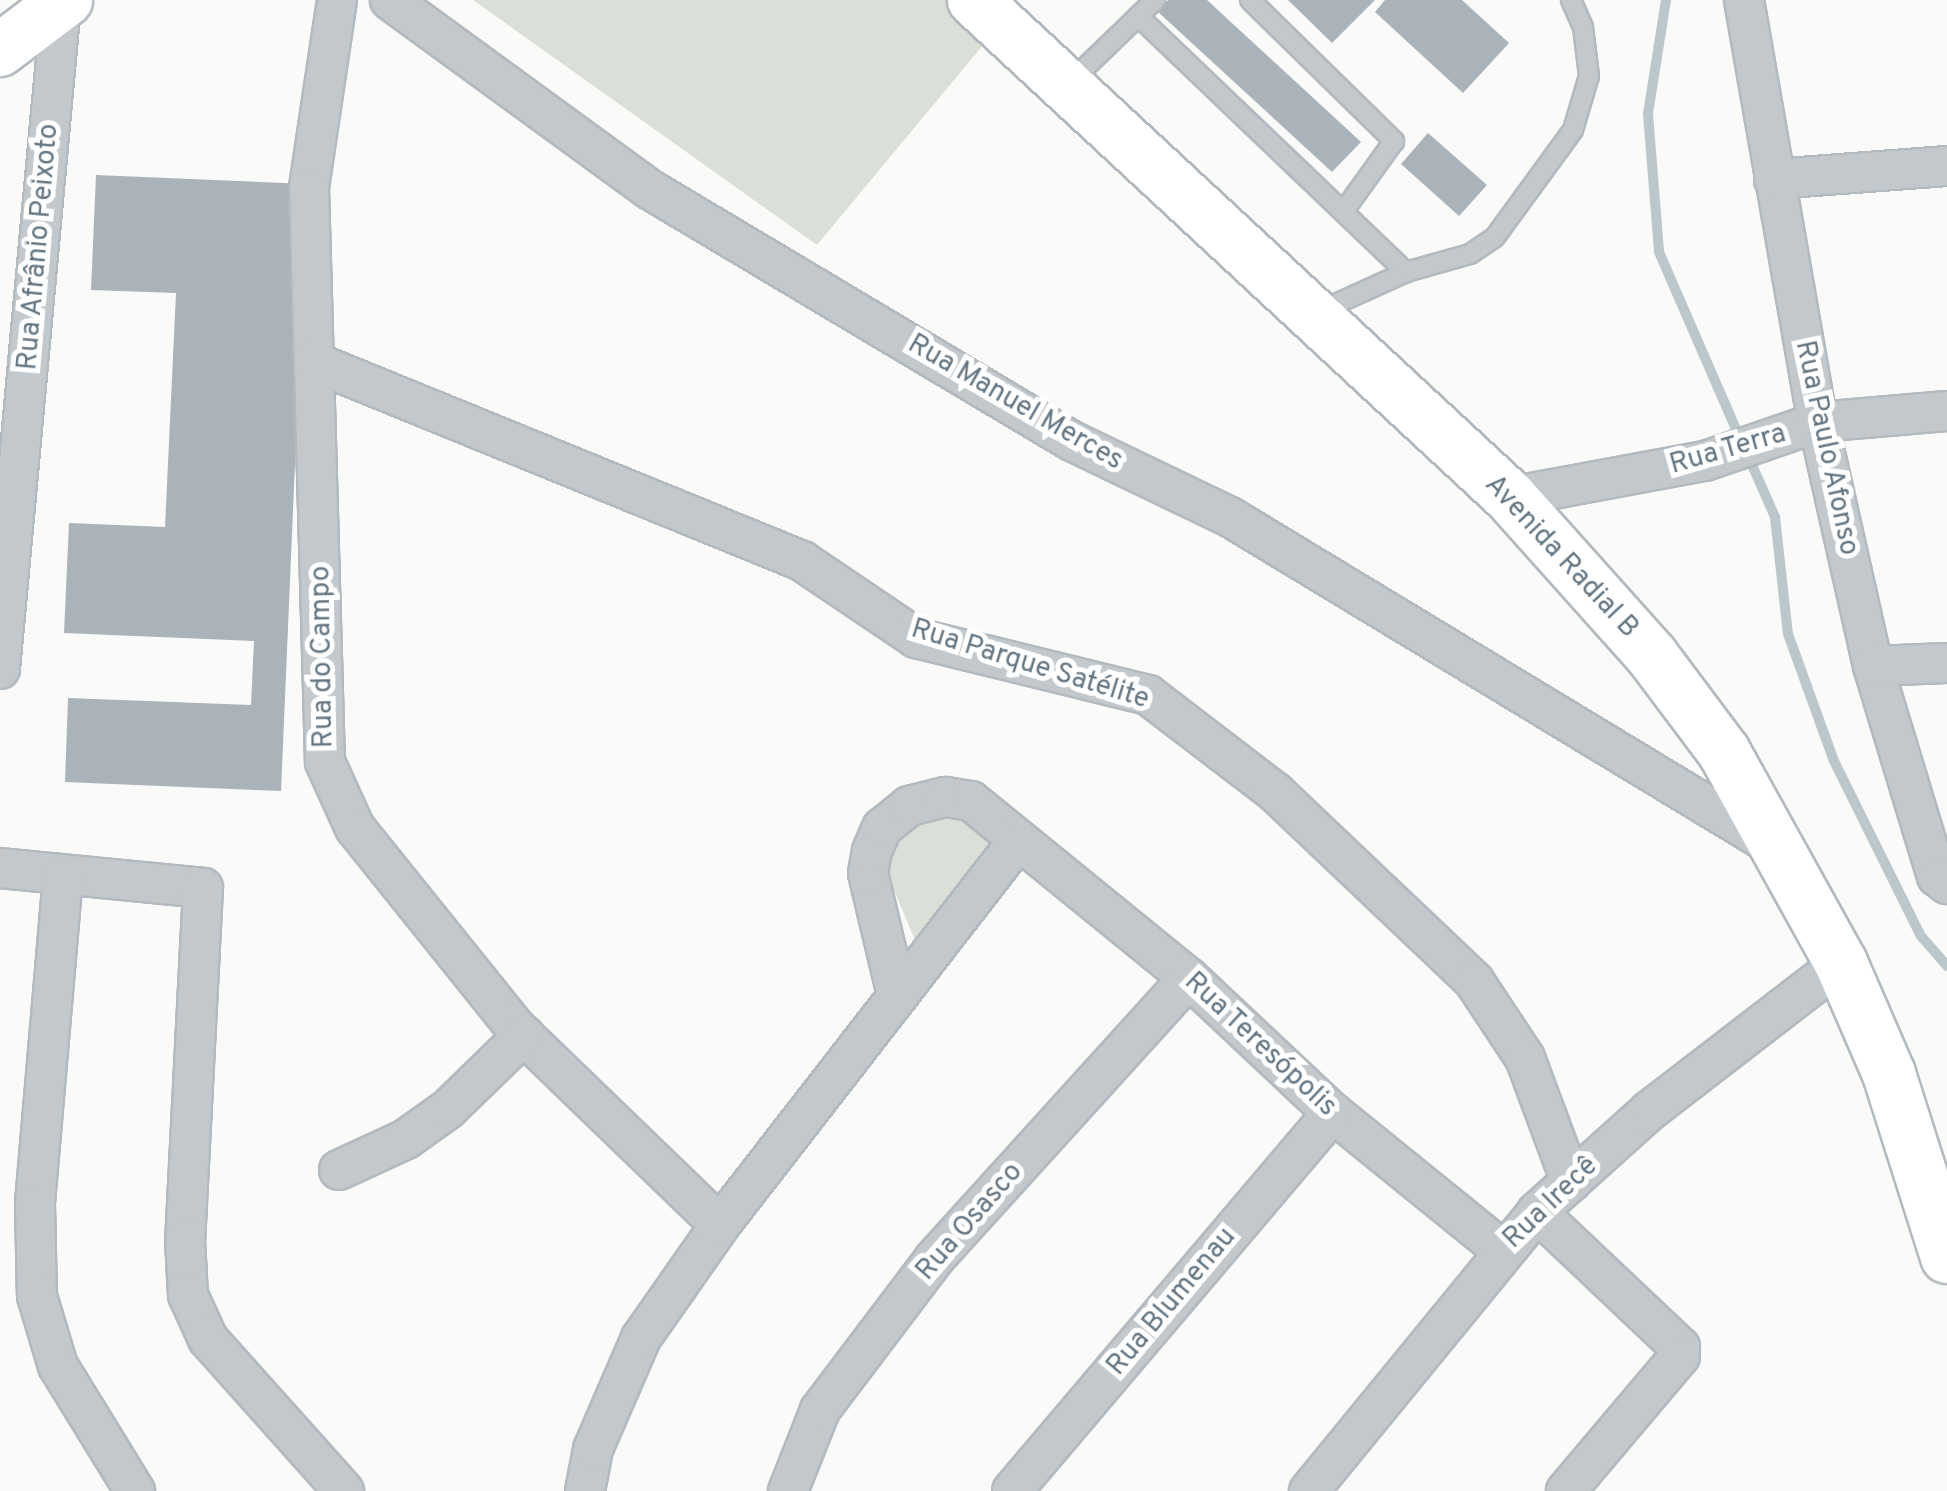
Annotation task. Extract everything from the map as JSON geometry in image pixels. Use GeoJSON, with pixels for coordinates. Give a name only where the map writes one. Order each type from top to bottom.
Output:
{"type":"FeatureCollection","features":[{"type":"Feature","properties":{"kind":"main road","name":"Avenida Radial B"},"geometry":{"type":"LineString","coordinates":[[974,0],[1510,497],[1652,656],[1724,752],[1842,963],[1889,1074],[1947,1257]]}},
{"type":"Feature","properties":{"kind":"main road"},"geometry":{"type":"LineString","coordinates":[[0,50],[63,2]]}},
{"type":"Feature","properties":{"kind":"street","name":"Rua do Campo"},"geometry":{"type":"LineString","coordinates":[[337,0],[309,187],[326,762],[355,828],[524,1036],[720,1225]]}},
{"type":"Feature","properties":{"kind":"street","name":"Rua Manuel Merces"},"geometry":{"type":"LineString","coordinates":[[390,0],[649,188],[1072,440],[1230,517],[1781,851]]}},
{"type":"Feature","properties":{"kind":"street","name":"Rua Paulo Afonso"},"geometry":{"type":"LineString","coordinates":[[1744,0],[1818,422],[1872,666],[1937,876],[1947,884]]}},
{"type":"Feature","properties":{"kind":"street","name":"Rua Afrânio Peixoto"},"geometry":{"type":"LineString","coordinates":[[0,669],[63,2]]}},
{"type":"Feature","properties":{"kind":"street"},"geometry":{"type":"LineString","coordinates":[[1774,179],[1947,166]]}},
{"type":"Feature","properties":{"kind":"street","name":"Rua Parque Satélite"},"geometry":{"type":"LineString","coordinates":[[314,362],[802,561],[916,638],[1148,694],[1275,792],[1474,981],[1504,1020],[1571,1182]]}},
{"type":"Feature","properties":{"kind":"street","name":"Rua Terra"},"geometry":{"type":"LineString","coordinates":[[1510,497],[1704,461],[1818,422],[1947,411]]}},
{"type":"Feature","properties":{"kind":"street"},"geometry":{"type":"LineString","coordinates":[[1872,666],[1947,662]]}},
{"type":"Feature","properties":{"kind":"street"},"geometry":{"type":"LineString","coordinates":[[1659,777],[1688,774],[1724,752]]}},
{"type":"Feature","properties":{"kind":"street","name":"Rua Teresópolis"},"geometry":{"type":"LineString","coordinates":[[897,995],[868,874],[882,828],[909,806],[961,798],[1020,840],[1189,978],[1333,1113],[1502,1249]]}},
{"type":"Feature","properties":{"kind":"street"},"geometry":{"type":"LineString","coordinates":[[585,1491],[594,1450],[641,1338],[720,1225],[1020,840]]}},
{"type":"Feature","properties":{"kind":"street"},"geometry":{"type":"LineString","coordinates":[[0,868],[203,888],[184,1240],[188,1294],[208,1339],[344,1491]]}},
{"type":"Feature","properties":{"kind":"street"},"geometry":{"type":"LineString","coordinates":[[63,876],[35,1204],[38,1296],[58,1366],[135,1491]]}},
{"type":"Feature","properties":{"kind":"street","name":"Rua Irecê"},"geometry":{"type":"LineString","coordinates":[[1309,1491],[1502,1249],[1538,1212],[1649,1111],[1842,963]]}},
{"type":"Feature","properties":{"kind":"street","name":"Rua Osasco"},"geometry":{"type":"LineString","coordinates":[[788,1491],[820,1410],[934,1260],[1189,978]]}},
{"type":"Feature","properties":{"kind":"street"},"geometry":{"type":"LineString","coordinates":[[340,1170],[406,1139],[448,1109],[524,1036]]}},
{"type":"Feature","properties":{"kind":"street","name":"Rua Blumenau"},"geometry":{"type":"LineString","coordinates":[[1012,1491],[1333,1113]]}},
{"type":"Feature","properties":{"kind":"street"},"geometry":{"type":"LineString","coordinates":[[1538,1212],[1680,1347],[1680,1356],[1566,1491]]}},
{"type":"Feature","properties":{"kind":"lane"},"geometry":{"type":"LineString","coordinates":[[1066,86],[1154,0]]}},
{"type":"Feature","properties":{"kind":"lane"},"geometry":{"type":"LineString","coordinates":[[1250,0],[1394,141],[1343,212]]}},
{"type":"Feature","properties":{"kind":"lane"},"geometry":{"type":"LineString","coordinates":[[1313,314],[1406,272],[1470,254],[1494,237],[1573,130],[1589,76],[1583,27],[1571,0]]}},
{"type":"Feature","properties":{"kind":"lane"},"geometry":{"type":"LineString","coordinates":[[1138,16],[1406,272]]}},
{"type":"Feature","properties":{"kind":"shaded area"},"geometry":{"type":"Polygon","coordinates":[[[473,0],[966,0],[998,27],[817,245],[473,0]]]}},
{"type":"Feature","properties":{"kind":"shaded area"},"geometry":{"type":"Polygon","coordinates":[[[969,805],[1014,840],[923,959],[880,857],[896,819],[969,805]]]}},
{"type":"Feature","properties":{"kind":"building"},"geometry":{"type":"Polygon","coordinates":[[[1168,0],[1207,0],[1361,142],[1332,172],[1157,11],[1168,0]]]}},
{"type":"Feature","properties":{"kind":"building"},"geometry":{"type":"Polygon","coordinates":[[[1288,0],[1375,0],[1332,43],[1288,0]]]}},
{"type":"Feature","properties":{"kind":"building"},"geometry":{"type":"Polygon","coordinates":[[[1385,0],[1462,0],[1509,43],[1463,93],[1375,12],[1385,0]]]}},
{"type":"Feature","properties":{"kind":"building"},"geometry":{"type":"Polygon","coordinates":[[[1428,133],[1487,185],[1459,216],[1401,164],[1428,133]]]}},
{"type":"Feature","properties":{"kind":"building"},"geometry":{"type":"Polygon","coordinates":[[[96,175],[307,184],[281,791],[65,782],[68,698],[251,705],[254,641],[64,633],[69,523],[165,527],[176,293],[91,290],[96,175]]]}},
{"type":"Feature","properties":{"kind":"waterway"},"geometry":{"type":"LineString","coordinates":[[1666,0],[1648,114],[1659,252],[1741,441]]}},
{"type":"Feature","properties":{"kind":"waterway"},"geometry":{"type":"LineString","coordinates":[[1748,456],[1775,517],[1788,634],[1834,761],[1921,936],[1947,966]]}}]}
